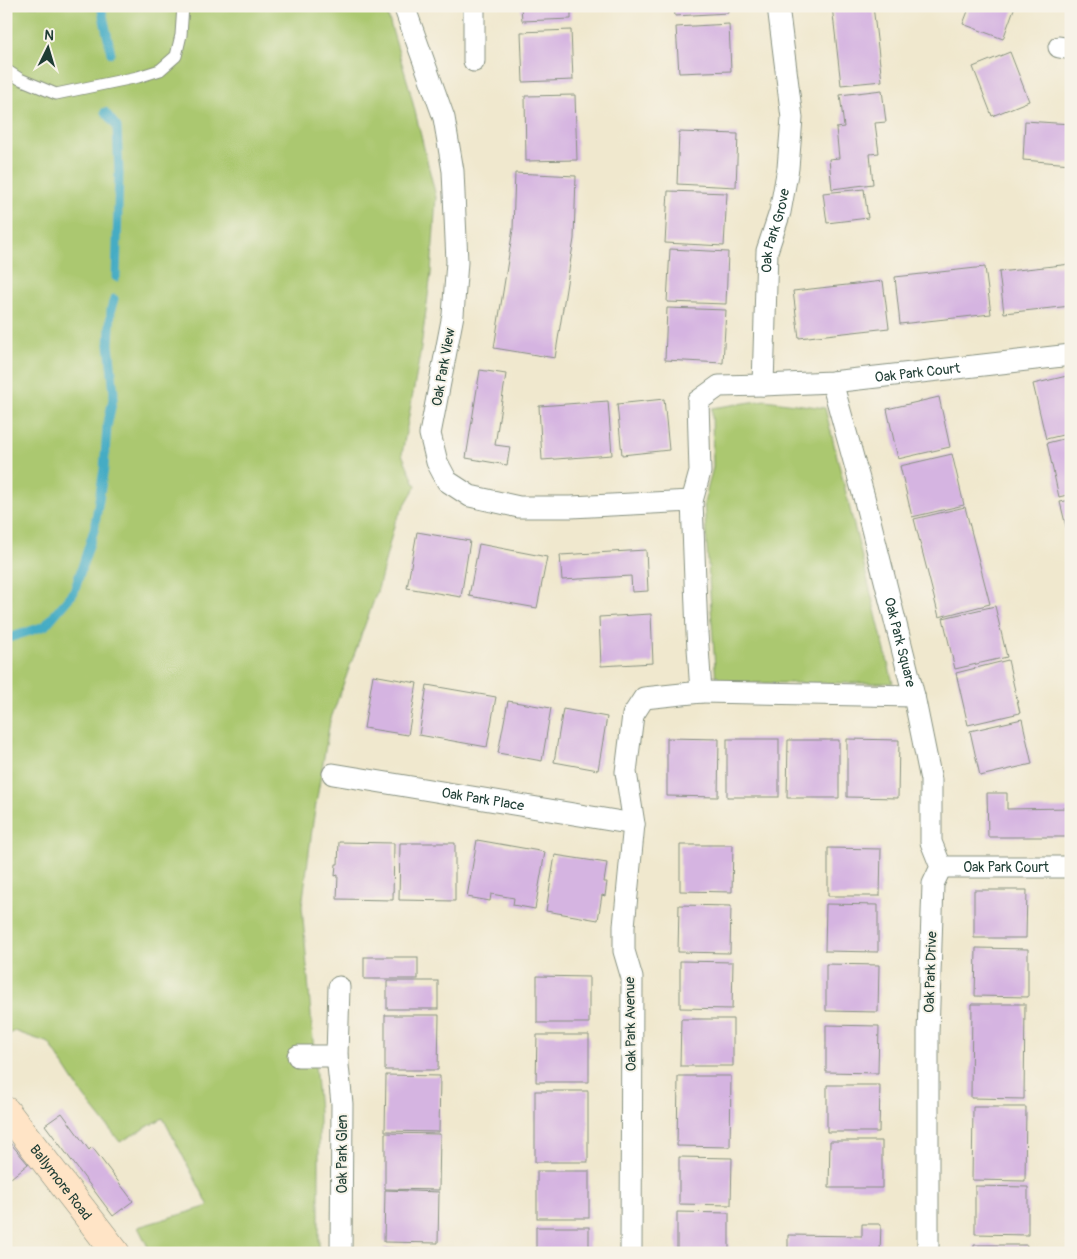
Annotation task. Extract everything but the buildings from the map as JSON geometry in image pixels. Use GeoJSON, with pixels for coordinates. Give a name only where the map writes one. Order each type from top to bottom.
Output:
{"type":"FeatureCollection","features":[{"type":"Feature","properties":{"kind":"main road","name":"Ballymore Road"},"geometry":{"type":"LineString","coordinates":[[6,1111],[116,1253]]}},
{"type":"Feature","properties":{"kind":"street","name":"Oak Park View"},"geometry":{"type":"LineString","coordinates":[[404,6],[444,118],[453,171],[457,262],[453,315],[430,434],[437,462],[447,481],[470,496],[519,507],[571,507],[692,501]]}},
{"type":"Feature","properties":{"kind":"street"},"geometry":{"type":"LineString","coordinates":[[474,6],[474,61]]}},
{"type":"Feature","properties":{"kind":"street","name":"Oak Park Grove"},"geometry":{"type":"LineString","coordinates":[[763,385],[767,251],[780,212],[788,168],[792,118],[778,6]]}},
{"type":"Feature","properties":{"kind":"street","name":"Oak Park Court"},"geometry":{"type":"LineString","coordinates":[[763,385],[832,382],[1071,354]]}},
{"type":"Feature","properties":{"kind":"street","name":"Oak Park Square"},"geometry":{"type":"LineString","coordinates":[[662,695],[701,692],[914,696],[864,497],[832,382]]}},
{"type":"Feature","properties":{"kind":"street"},"geometry":{"type":"LineString","coordinates":[[701,692],[696,633],[692,501],[700,472],[698,401],[719,386],[763,385]]}},
{"type":"Feature","properties":{"kind":"street","name":"Oak Park Avenue"},"geometry":{"type":"LineString","coordinates":[[631,1253],[632,978],[624,951],[624,926],[634,824],[626,772],[633,716],[644,698],[662,695]]}},
{"type":"Feature","properties":{"kind":"street"},"geometry":{"type":"LineString","coordinates":[[914,696],[931,780],[931,842],[940,867]]}},
{"type":"Feature","properties":{"kind":"street","name":"Oak Park Place"},"geometry":{"type":"LineString","coordinates":[[333,774],[634,824]]}},
{"type":"Feature","properties":{"kind":"street","name":"Oak Park Court"},"geometry":{"type":"LineString","coordinates":[[940,867],[1071,866]]}},
{"type":"Feature","properties":{"kind":"street","name":"Oak Park Drive"},"geometry":{"type":"LineString","coordinates":[[928,1253],[929,993],[933,884],[940,867]]}},
{"type":"Feature","properties":{"kind":"street","name":"Oak Park Glen"},"geometry":{"type":"LineString","coordinates":[[338,987],[337,1056],[342,1104],[342,1253]]}},
{"type":"Feature","properties":{"kind":"street"},"geometry":{"type":"LineString","coordinates":[[298,1056],[337,1056]]}},
{"type":"Feature","properties":{"kind":"lane"},"geometry":{"type":"LineString","coordinates":[[6,70],[20,79],[56,94],[138,77],[160,70],[176,56],[181,35],[183,6]]}},
{"type":"Feature","properties":{"kind":"green space"},"geometry":{"type":"Polygon","coordinates":[[[6,6],[385,6],[409,87],[436,197],[431,274],[420,355],[402,454],[416,486],[395,522],[378,589],[330,721],[313,822],[302,906],[319,1112],[319,1253],[151,1253],[138,1227],[209,1206],[163,1118],[120,1142],[84,1097],[49,1043],[14,1031],[6,1037],[6,6]]]}},
{"type":"Feature","properties":{"kind":"green space"},"geometry":{"type":"Polygon","coordinates":[[[765,400],[825,408],[893,683],[716,683],[704,503],[713,467],[712,408],[765,400]]]}},
{"type":"Feature","properties":{"kind":"waterway"},"geometry":{"type":"LineString","coordinates":[[101,6],[111,53]]}},
{"type":"Feature","properties":{"kind":"waterway"},"geometry":{"type":"LineString","coordinates":[[105,112],[117,127],[119,174],[116,277]]}},
{"type":"Feature","properties":{"kind":"waterway"},"geometry":{"type":"LineString","coordinates":[[6,639],[45,626],[74,592],[94,530],[104,469],[107,427],[114,394],[109,344],[111,309],[114,299]]}}]}
